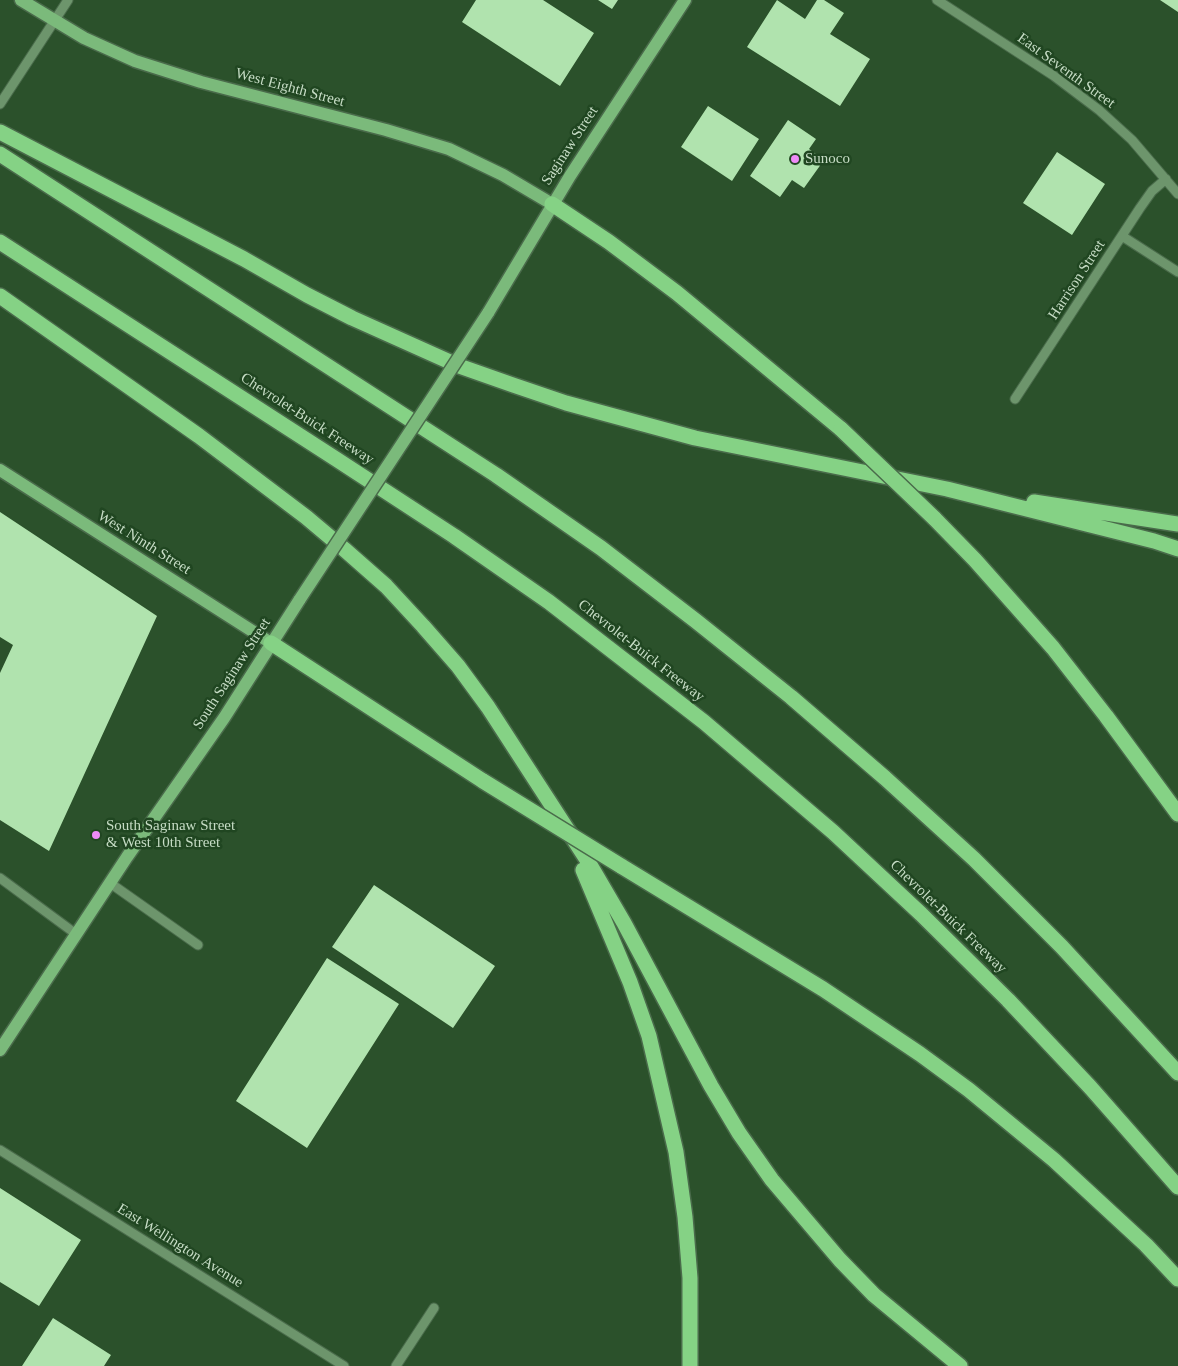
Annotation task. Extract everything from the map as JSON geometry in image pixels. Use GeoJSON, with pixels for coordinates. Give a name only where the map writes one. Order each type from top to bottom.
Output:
{"type":"FeatureCollection","features":[{"type":"Feature","properties":{"kind":"highway"},"geometry":{"type":"LineString","coordinates":[[0,132],[236,255],[352,318],[459,366],[566,403],[677,433],[947,489],[1154,541],[1178,550]]}},
{"type":"Feature","properties":{"kind":"highway"},"geometry":{"type":"LineString","coordinates":[[0,154],[496,475],[601,548],[696,621],[791,697],[974,859],[1062,947],[1178,1073]]}},
{"type":"Feature","properties":{"kind":"highway"},"geometry":{"type":"LineString","coordinates":[[552,204],[609,242],[677,293],[841,430],[934,518],[975,560],[1053,648],[1112,723],[1178,814]]}},
{"type":"Feature","properties":{"kind":"highway","name":"Chevrolet-Buick Freeway"},"geometry":{"type":"LineString","coordinates":[[0,242],[454,536],[557,608],[704,722],[833,832],[921,914],[1008,1000],[1090,1086],[1178,1187]]}},
{"type":"Feature","properties":{"kind":"highway"},"geometry":{"type":"LineString","coordinates":[[0,296],[263,483],[344,548],[379,580],[423,626],[458,666],[488,706],[589,863],[624,923],[711,1086],[739,1133],[772,1180],[828,1248],[874,1295],[960,1366]]}},
{"type":"Feature","properties":{"kind":"highway"},"geometry":{"type":"LineString","coordinates":[[947,489],[1178,524]]}},
{"type":"Feature","properties":{"kind":"highway"},"geometry":{"type":"LineString","coordinates":[[271,643],[483,781],[823,989],[927,1059],[1008,1121],[1054,1160],[1139,1238],[1178,1278]]}},
{"type":"Feature","properties":{"kind":"highway"},"geometry":{"type":"LineString","coordinates":[[553,808],[583,869],[630,982],[649,1036],[663,1093],[676,1152],[685,1217],[690,1278],[690,1366]]}},
{"type":"Feature","properties":{"kind":"main road","name":"West Eighth Street"},"geometry":{"type":"LineString","coordinates":[[21,0],[54,21],[97,44],[155,68],[201,82],[404,135],[449,149],[503,175],[552,204]]}},
{"type":"Feature","properties":{"kind":"main road","name":"Saginaw Street"},"geometry":{"type":"LineString","coordinates":[[488,313],[552,204],[685,0]]}},
{"type":"Feature","properties":{"kind":"main road","name":"South Saginaw Street"},"geometry":{"type":"LineString","coordinates":[[0,1050],[110,883],[224,718],[271,643],[488,313]]}},
{"type":"Feature","properties":{"kind":"main road","name":"West Ninth Street"},"geometry":{"type":"LineString","coordinates":[[0,470],[271,643]]}},
{"type":"Feature","properties":{"kind":"street"},"geometry":{"type":"LineString","coordinates":[[0,104],[68,0]]}},
{"type":"Feature","properties":{"kind":"street","name":"East Seventh Street"},"geometry":{"type":"LineString","coordinates":[[936,0],[1079,94],[1132,140],[1178,194]]}},
{"type":"Feature","properties":{"kind":"street","name":"Harrison Street"},"geometry":{"type":"LineString","coordinates":[[1015,399],[1149,195],[1166,179]]}},
{"type":"Feature","properties":{"kind":"street"},"geometry":{"type":"LineString","coordinates":[[1122,236],[1178,272]]}},
{"type":"Feature","properties":{"kind":"street"},"geometry":{"type":"LineString","coordinates":[[0,878],[76,934]]}},
{"type":"Feature","properties":{"kind":"street"},"geometry":{"type":"LineString","coordinates":[[110,883],[198,945]]}},
{"type":"Feature","properties":{"kind":"street","name":"East Wellington Avenue"},"geometry":{"type":"LineString","coordinates":[[0,1150],[344,1366]]}},
{"type":"Feature","properties":{"kind":"street"},"geometry":{"type":"LineString","coordinates":[[396,1366],[434,1308]]}},
{"type":"Feature","properties":{"kind":"building"},"geometry":{"type":"Polygon","coordinates":[[[476,0],[543,0],[594,33],[560,86],[462,22],[476,0]]]}},
{"type":"Feature","properties":{"kind":"building"},"geometry":{"type":"Polygon","coordinates":[[[598,0],[618,0],[612,9],[598,0]]]}},
{"type":"Feature","properties":{"kind":"building"},"geometry":{"type":"Polygon","coordinates":[[[777,0],[805,19],[817,0],[824,0],[844,13],[830,34],[870,59],[840,106],[747,47],[777,0]]]}},
{"type":"Feature","properties":{"kind":"building"},"geometry":{"type":"Polygon","coordinates":[[[1160,0],[1178,0],[1178,12],[1160,0]]]}},
{"type":"Feature","properties":{"kind":"building"},"geometry":{"type":"Polygon","coordinates":[[[708,106],[759,139],[732,181],[681,147],[708,106]]]}},
{"type":"Feature","properties":{"kind":"building"},"geometry":{"type":"Polygon","coordinates":[[[788,120],[816,139],[809,149],[824,160],[804,188],[792,180],[780,197],[750,176],[788,120]]]}},
{"type":"Feature","properties":{"kind":"building"},"geometry":{"type":"Polygon","coordinates":[[[1057,152],[1105,184],[1072,235],[1023,203],[1057,152]]]}},
{"type":"Feature","properties":{"kind":"building"},"geometry":{"type":"Polygon","coordinates":[[[0,512],[157,616],[49,851],[0,820],[0,673],[13,645],[0,637],[0,512]]]}},
{"type":"Feature","properties":{"kind":"building"},"geometry":{"type":"Polygon","coordinates":[[[374,885],[495,966],[453,1028],[332,947],[374,885]]]}},
{"type":"Feature","properties":{"kind":"building"},"geometry":{"type":"Polygon","coordinates":[[[327,958],[399,1004],[307,1148],[236,1101],[327,958]]]}},
{"type":"Feature","properties":{"kind":"building"},"geometry":{"type":"Polygon","coordinates":[[[0,1188],[81,1240],[39,1306],[0,1282],[0,1188]]]}},
{"type":"Feature","properties":{"kind":"building"},"geometry":{"type":"Polygon","coordinates":[[[53,1318],[111,1355],[104,1366],[22,1366],[53,1318]]]}},
{"type":"Feature","properties":{"kind":"place","name":"Sunoco"},"geometry":{"type":"Point","coordinates":[795,159]}},
{"type":"Feature","properties":{"kind":"place","name":"South Saginaw Street & West 10th Street"},"geometry":{"type":"Point","coordinates":[96,835]}}]}
